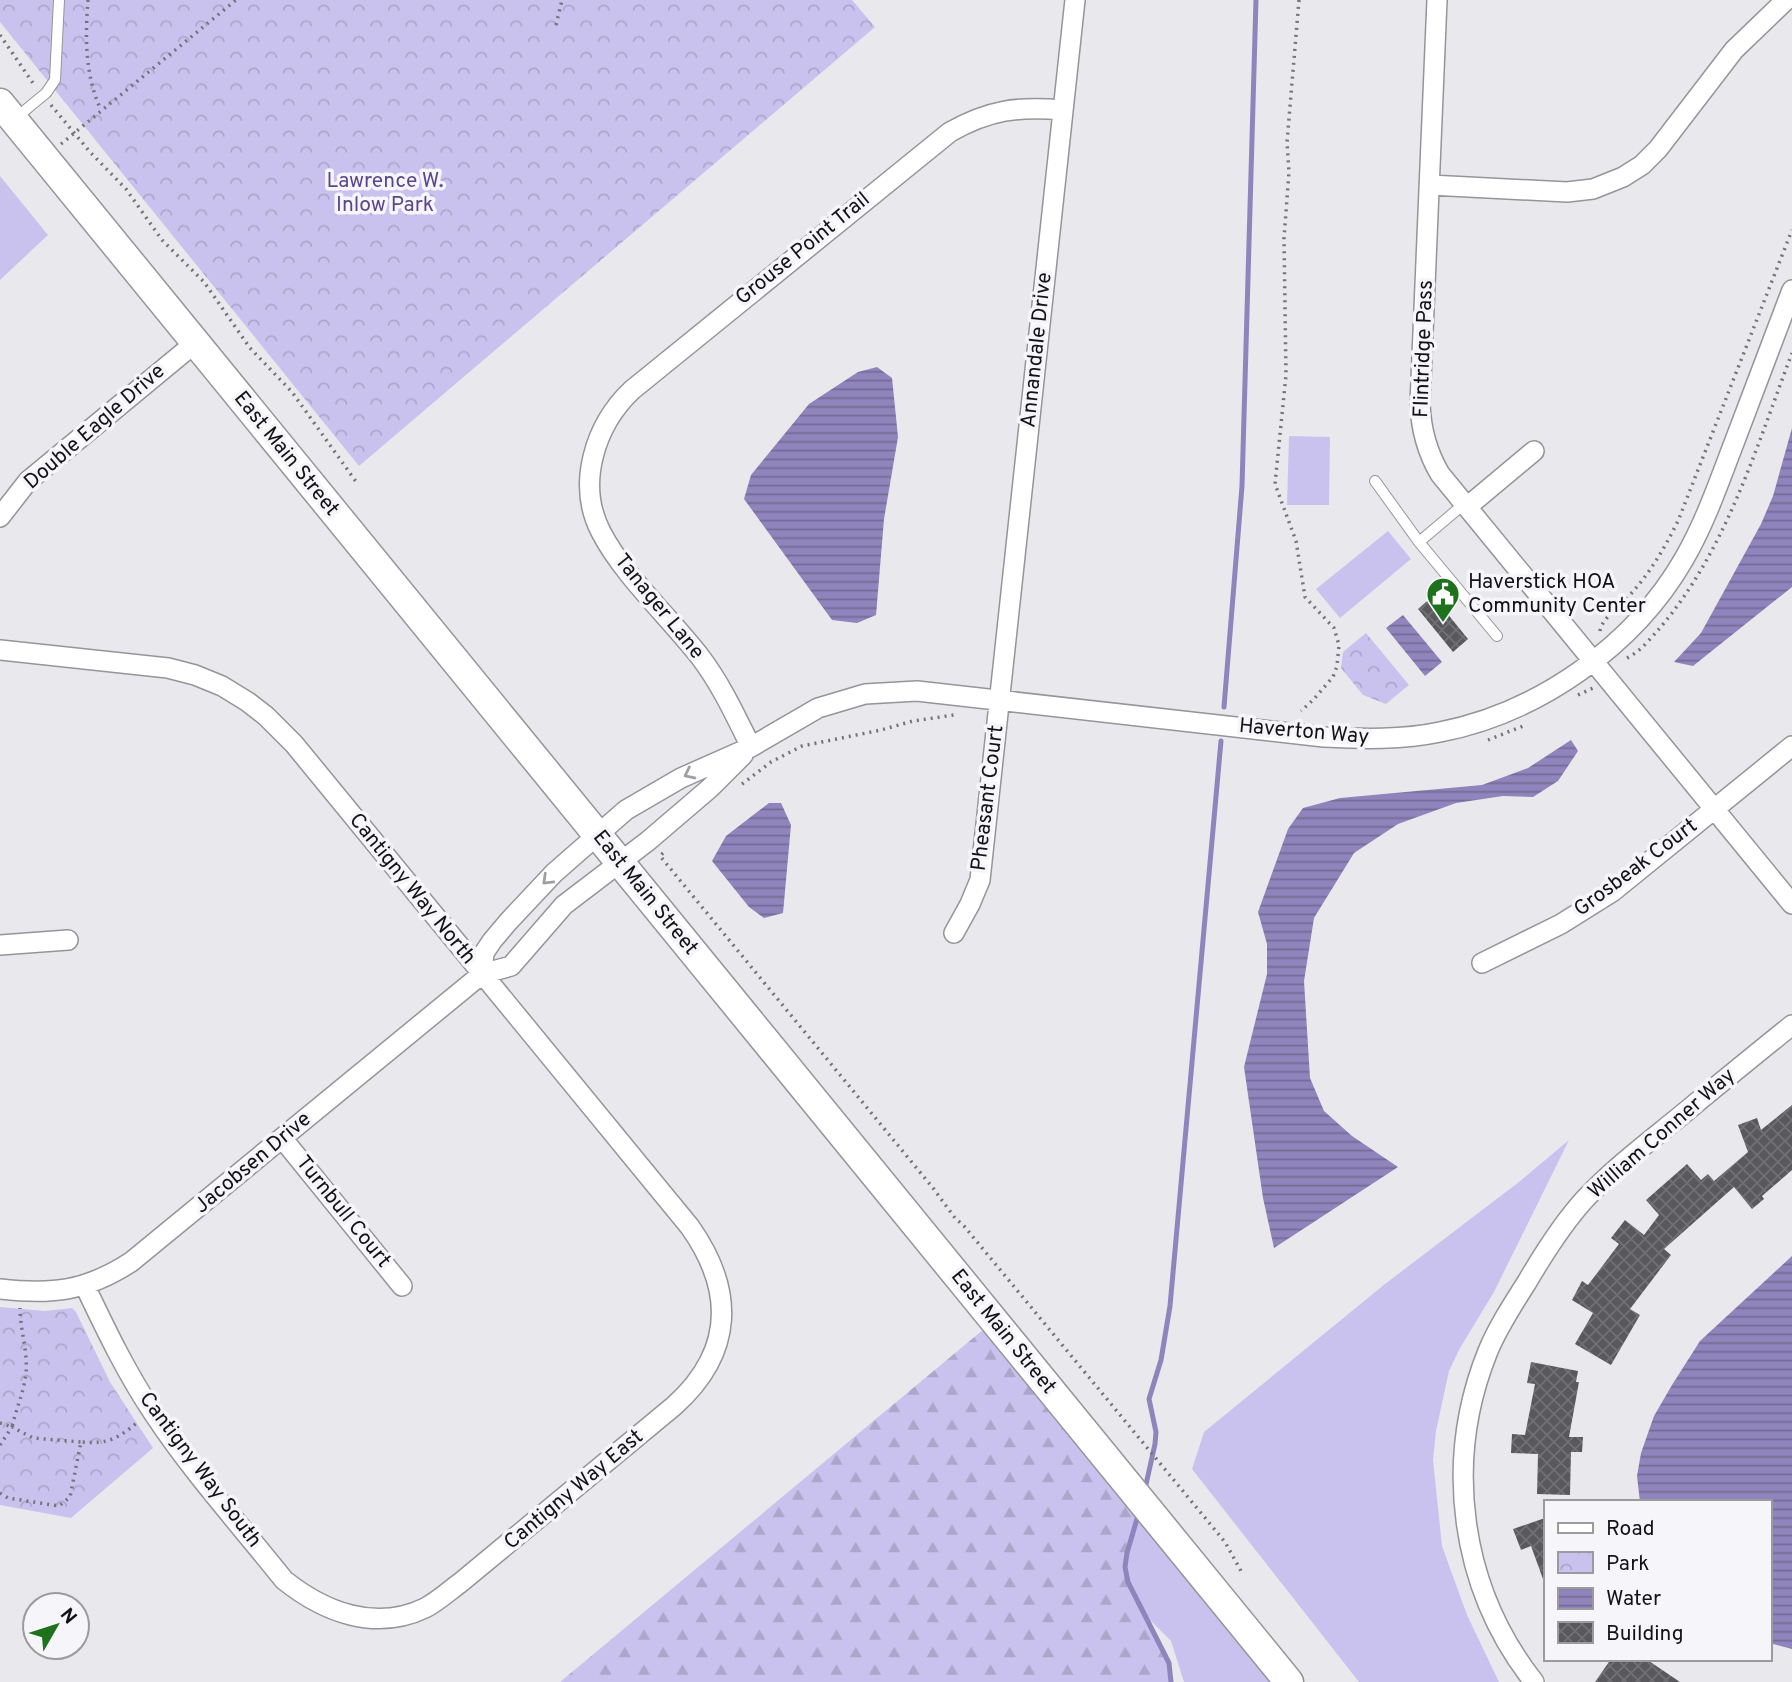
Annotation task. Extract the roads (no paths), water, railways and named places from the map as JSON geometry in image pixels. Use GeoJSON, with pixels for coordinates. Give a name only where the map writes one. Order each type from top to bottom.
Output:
{"type":"FeatureCollection","features":[{"type":"Feature","properties":{"kind":"main road","name":"East Main Street"},"geometry":{"type":"LineString","coordinates":[[7,111],[1289,1682]]}},
{"type":"Feature","properties":{"kind":"street","name":"Annandale Drive"},"geometry":{"type":"LineString","coordinates":[[1000,700],[1075,0]]}},
{"type":"Feature","properties":{"kind":"street","name":"Flintridge Pass"},"geometry":{"type":"LineString","coordinates":[[1437,0],[1420,404],[1421,427],[1433,462],[1792,904]]}},
{"type":"Feature","properties":{"kind":"street"},"geometry":{"type":"LineString","coordinates":[[1430,185],[1567,192],[1593,189],[1623,177],[1642,165],[1658,149],[1734,50],[1786,0]]}},
{"type":"Feature","properties":{"kind":"street","name":"Grouse Point Trail"},"geometry":{"type":"LineString","coordinates":[[592,461],[606,422],[616,406],[632,390],[938,140],[967,122],[997,111],[1028,107],[1062,110]]}},
{"type":"Feature","properties":{"kind":"street","name":"Haverton Way"},"geometry":{"type":"LineString","coordinates":[[597,835],[626,810],[681,778],[751,747],[807,713],[864,694],[917,691],[1324,737],[1390,738],[1438,733],[1504,713],[1534,699],[1618,640],[1646,612],[1684,559],[1715,492],[1792,289]]}},
{"type":"Feature","properties":{"kind":"street","name":"Double Eagle Drive"},"geometry":{"type":"LineString","coordinates":[[0,517],[28,481],[195,343]]}},
{"type":"Feature","properties":{"kind":"street"},"geometry":{"type":"LineString","coordinates":[[1466,505],[1534,451]]}},
{"type":"Feature","properties":{"kind":"street","name":"Tanager Lane"},"geometry":{"type":"LineString","coordinates":[[592,461],[590,479],[593,507],[601,533],[617,557],[709,669],[751,747]]}},
{"type":"Feature","properties":{"kind":"street","name":"Cantigny Way North"},"geometry":{"type":"LineString","coordinates":[[0,650],[168,668],[222,686],[266,716],[293,744],[690,1227],[713,1263],[720,1289]]}},
{"type":"Feature","properties":{"kind":"street","name":"Pheasant Court"},"geometry":{"type":"LineString","coordinates":[[954,933],[980,880],[1000,700]]}},
{"type":"Feature","properties":{"kind":"street","name":"Grosbeak Court"},"geometry":{"type":"LineString","coordinates":[[1482,963],[1599,901],[1792,746]]}},
{"type":"Feature","properties":{"kind":"street","name":"Haverton Way"},"geometry":{"type":"LineString","coordinates":[[620,862],[710,788],[751,747]]}},
{"type":"Feature","properties":{"kind":"street"},"geometry":{"type":"LineString","coordinates":[[482,974],[485,953],[492,941],[542,885],[597,835]]}},
{"type":"Feature","properties":{"kind":"street","name":"Jacobsen Drive"},"geometry":{"type":"LineString","coordinates":[[0,1289],[46,1293],[85,1286],[107,1278],[131,1262],[482,974],[512,966],[564,905],[620,862]]}},
{"type":"Feature","properties":{"kind":"street"},"geometry":{"type":"LineString","coordinates":[[0,945],[68,940]]}},
{"type":"Feature","properties":{"kind":"street","name":"William Conner Way"},"geometry":{"type":"LineString","coordinates":[[1534,1682],[1506,1641],[1488,1604],[1470,1550],[1466,1527],[1462,1485],[1465,1439],[1472,1398],[1488,1351],[1509,1310],[1536,1267],[1560,1230],[1585,1199],[1634,1153],[1792,1025]]}},
{"type":"Feature","properties":{"kind":"street","name":"Turnbull Court"},"geometry":{"type":"LineString","coordinates":[[282,1138],[402,1286]]}},
{"type":"Feature","properties":{"kind":"street","name":"Cantigny Way South"},"geometry":{"type":"LineString","coordinates":[[85,1286],[153,1414],[267,1559],[284,1580],[305,1597],[328,1609],[352,1616]]}},
{"type":"Feature","properties":{"kind":"street","name":"Cantigny Way East"},"geometry":{"type":"LineString","coordinates":[[352,1616],[381,1618],[425,1608],[519,1536],[680,1400],[698,1381],[715,1349],[722,1323],[720,1289]]}},
{"type":"Feature","properties":{"kind":"lane"},"geometry":{"type":"LineString","coordinates":[[7,111],[43,96],[53,84],[56,76],[60,0]]}},
{"type":"Feature","properties":{"kind":"lane"},"geometry":{"type":"LineString","coordinates":[[1375,481],[1419,542],[1497,636]]}},
{"type":"Feature","properties":{"kind":"lane"},"geometry":{"type":"LineString","coordinates":[[1419,542],[1466,505]]}},
{"type":"Feature","properties":{"kind":"water"},"geometry":{"type":"Polygon","coordinates":[[[877,367],[892,378],[898,437],[884,519],[876,615],[857,623],[832,620],[744,499],[751,475],[809,404],[858,372],[877,367]]]}},
{"type":"Feature","properties":{"kind":"water"},"geometry":{"type":"Polygon","coordinates":[[[1792,428],[1792,587],[1693,666],[1674,662],[1701,633],[1761,524],[1773,496],[1792,428]]]}},
{"type":"Feature","properties":{"kind":"water"},"geometry":{"type":"Polygon","coordinates":[[[1403,615],[1442,662],[1425,676],[1386,628],[1403,615]]]}},
{"type":"Feature","properties":{"kind":"water"},"geometry":{"type":"Polygon","coordinates":[[[1571,740],[1578,751],[1558,781],[1533,797],[1503,796],[1456,803],[1398,824],[1354,853],[1314,918],[1304,981],[1310,1078],[1324,1111],[1352,1136],[1398,1167],[1274,1248],[1263,1198],[1244,1067],[1267,974],[1267,944],[1258,912],[1288,829],[1303,808],[1340,798],[1482,785],[1528,768],[1571,740]]]}},
{"type":"Feature","properties":{"kind":"water"},"geometry":{"type":"Polygon","coordinates":[[[769,803],[781,803],[791,825],[783,913],[764,918],[749,907],[712,861],[726,836],[769,803]]]}},
{"type":"Feature","properties":{"kind":"water"},"geometry":{"type":"Polygon","coordinates":[[[1792,1256],[1792,1649],[1771,1644],[1771,1500],[1640,1500],[1637,1476],[1641,1453],[1654,1416],[1700,1341],[1792,1256]]]}},
{"type":"Feature","properties":{"kind":"waterway"},"geometry":{"type":"LineString","coordinates":[[1224,707],[1242,486],[1256,0]]}},
{"type":"Feature","properties":{"kind":"waterway"},"geometry":{"type":"LineString","coordinates":[[1145,1489],[1156,1432],[1149,1399],[1161,1360],[1170,1306],[1221,741]]}},
{"type":"Feature","properties":{"kind":"waterway"},"geometry":{"type":"LineString","coordinates":[[1139,1512],[1125,1567],[1128,1582],[1169,1663],[1171,1682]]}},
{"type":"Feature","properties":{"kind":"place","name":"Haverstick HOA Community Center"},"geometry":{"type":"Point","coordinates":[1443,624]}},
{"type":"Feature","properties":{"kind":"park label","name":"Lawrence W. Inlow Park"},"geometry":{"type":"Point","coordinates":[385,193]}}]}
